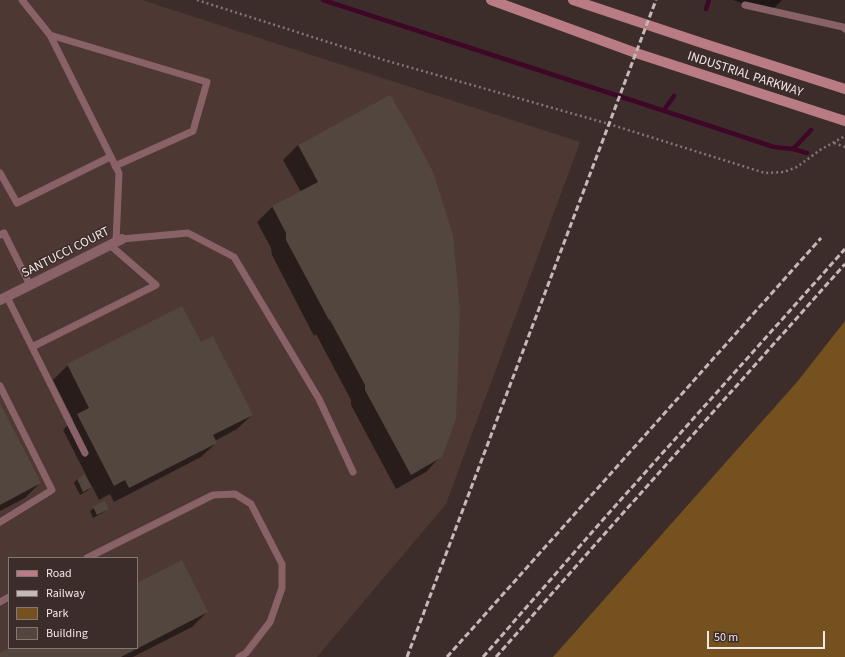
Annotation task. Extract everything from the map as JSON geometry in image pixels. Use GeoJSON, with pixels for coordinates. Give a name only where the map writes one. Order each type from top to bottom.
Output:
{"type":"FeatureCollection","features":[{"type":"Feature","properties":{"kind":"main road","name":"INDUSTRIAL PARKWAY"},"geometry":{"type":"LineString","coordinates":[[491,0],[636,53],[845,121]]}},
{"type":"Feature","properties":{"kind":"main road","name":"INDUSTRIAL PARKWAY"},"geometry":{"type":"LineString","coordinates":[[574,0],[845,89]]}},
{"type":"Feature","properties":{"kind":"street","name":"SANTUCCI COURT"},"geometry":{"type":"LineString","coordinates":[[3,299],[116,242]]}},
{"type":"Feature","properties":{"kind":"lane"},"geometry":{"type":"LineString","coordinates":[[22,0],[50,35],[118,173],[116,242],[156,285],[32,347]]}},
{"type":"Feature","properties":{"kind":"lane"},"geometry":{"type":"LineString","coordinates":[[745,5],[844,26]]}},
{"type":"Feature","properties":{"kind":"lane"},"geometry":{"type":"LineString","coordinates":[[50,35],[207,82],[193,131],[115,166]]}},
{"type":"Feature","properties":{"kind":"lane"},"geometry":{"type":"LineString","coordinates":[[0,173],[17,203],[110,157]]}},
{"type":"Feature","properties":{"kind":"lane"},"geometry":{"type":"LineString","coordinates":[[0,235],[4,233],[30,285]]}},
{"type":"Feature","properties":{"kind":"lane"},"geometry":{"type":"LineString","coordinates":[[116,242],[188,233],[234,257],[319,399],[353,472]]}},
{"type":"Feature","properties":{"kind":"lane"},"geometry":{"type":"LineString","coordinates":[[3,299],[32,347],[85,453]]}},
{"type":"Feature","properties":{"kind":"lane"},"geometry":{"type":"LineString","coordinates":[[0,386],[52,490],[0,522]]}},
{"type":"Feature","properties":{"kind":"lane"},"geometry":{"type":"LineString","coordinates":[[89,557],[213,495],[235,494],[251,504],[282,564],[282,588],[270,622],[246,653],[239,657]]}},
{"type":"Feature","properties":{"kind":"path"},"geometry":{"type":"LineString","coordinates":[[197,0],[384,60],[609,124],[765,173],[784,172],[797,167],[820,150],[845,136]]}},
{"type":"Feature","properties":{"kind":"path"},"geometry":{"type":"LineString","coordinates":[[833,143],[845,147]]}},
{"type":"Feature","properties":{"kind":"shaded area"},"geometry":{"type":"Polygon","coordinates":[[[0,0],[142,0],[580,142],[446,504],[317,657],[0,657],[0,0]]]}},
{"type":"Feature","properties":{"kind":"green space"},"geometry":{"type":"Polygon","coordinates":[[[845,321],[845,657],[553,657],[797,382],[845,321]]]}},
{"type":"Feature","properties":{"kind":"building"},"geometry":{"type":"Polygon","coordinates":[[[390,95],[433,172],[453,235],[460,311],[456,419],[442,457],[411,475],[365,390],[365,385],[286,240],[286,233],[272,206],[318,182],[298,145],[390,95]]]}},
{"type":"Feature","properties":{"kind":"building"},"geometry":{"type":"Polygon","coordinates":[[[182,306],[201,342],[213,336],[253,415],[213,435],[217,443],[129,488],[125,480],[114,486],[77,414],[89,408],[67,364],[182,306]]]}},
{"type":"Feature","properties":{"kind":"building"},"geometry":{"type":"Polygon","coordinates":[[[0,403],[41,483],[0,505],[0,403]]]}},
{"type":"Feature","properties":{"kind":"building"},"geometry":{"type":"Polygon","coordinates":[[[85,474],[92,487],[83,492],[77,479],[85,474]]]}},
{"type":"Feature","properties":{"kind":"building"},"geometry":{"type":"Polygon","coordinates":[[[105,501],[109,509],[97,515],[93,507],[105,501]]]}},
{"type":"Feature","properties":{"kind":"building"},"geometry":{"type":"Polygon","coordinates":[[[182,560],[208,612],[138,648],[138,582],[182,560]]]}},
{"type":"Feature","properties":{"kind":"building"},"geometry":{"type":"Polygon","coordinates":[[[8,649],[136,649],[121,657],[0,657],[0,653],[8,649]]]}},
{"type":"Feature","properties":{"kind":"waterway"},"geometry":{"type":"LineString","coordinates":[[323,0],[774,147],[793,149],[811,130]]}},
{"type":"Feature","properties":{"kind":"waterway"},"geometry":{"type":"LineString","coordinates":[[706,9],[709,0]]}},
{"type":"Feature","properties":{"kind":"waterway"},"geometry":{"type":"LineString","coordinates":[[664,110],[674,96]]}},
{"type":"Feature","properties":{"kind":"waterway"},"geometry":{"type":"LineString","coordinates":[[793,149],[807,153]]}},
{"type":"Feature","properties":{"kind":"railway"},"geometry":{"type":"LineString","coordinates":[[407,657],[656,0]]}},
{"type":"Feature","properties":{"kind":"railway"},"geometry":{"type":"LineString","coordinates":[[447,657],[821,238]]}},
{"type":"Feature","properties":{"kind":"railway"},"geometry":{"type":"LineString","coordinates":[[483,657],[600,523],[845,249]]}},
{"type":"Feature","properties":{"kind":"railway"},"geometry":{"type":"LineString","coordinates":[[496,657],[845,264]]}}]}
